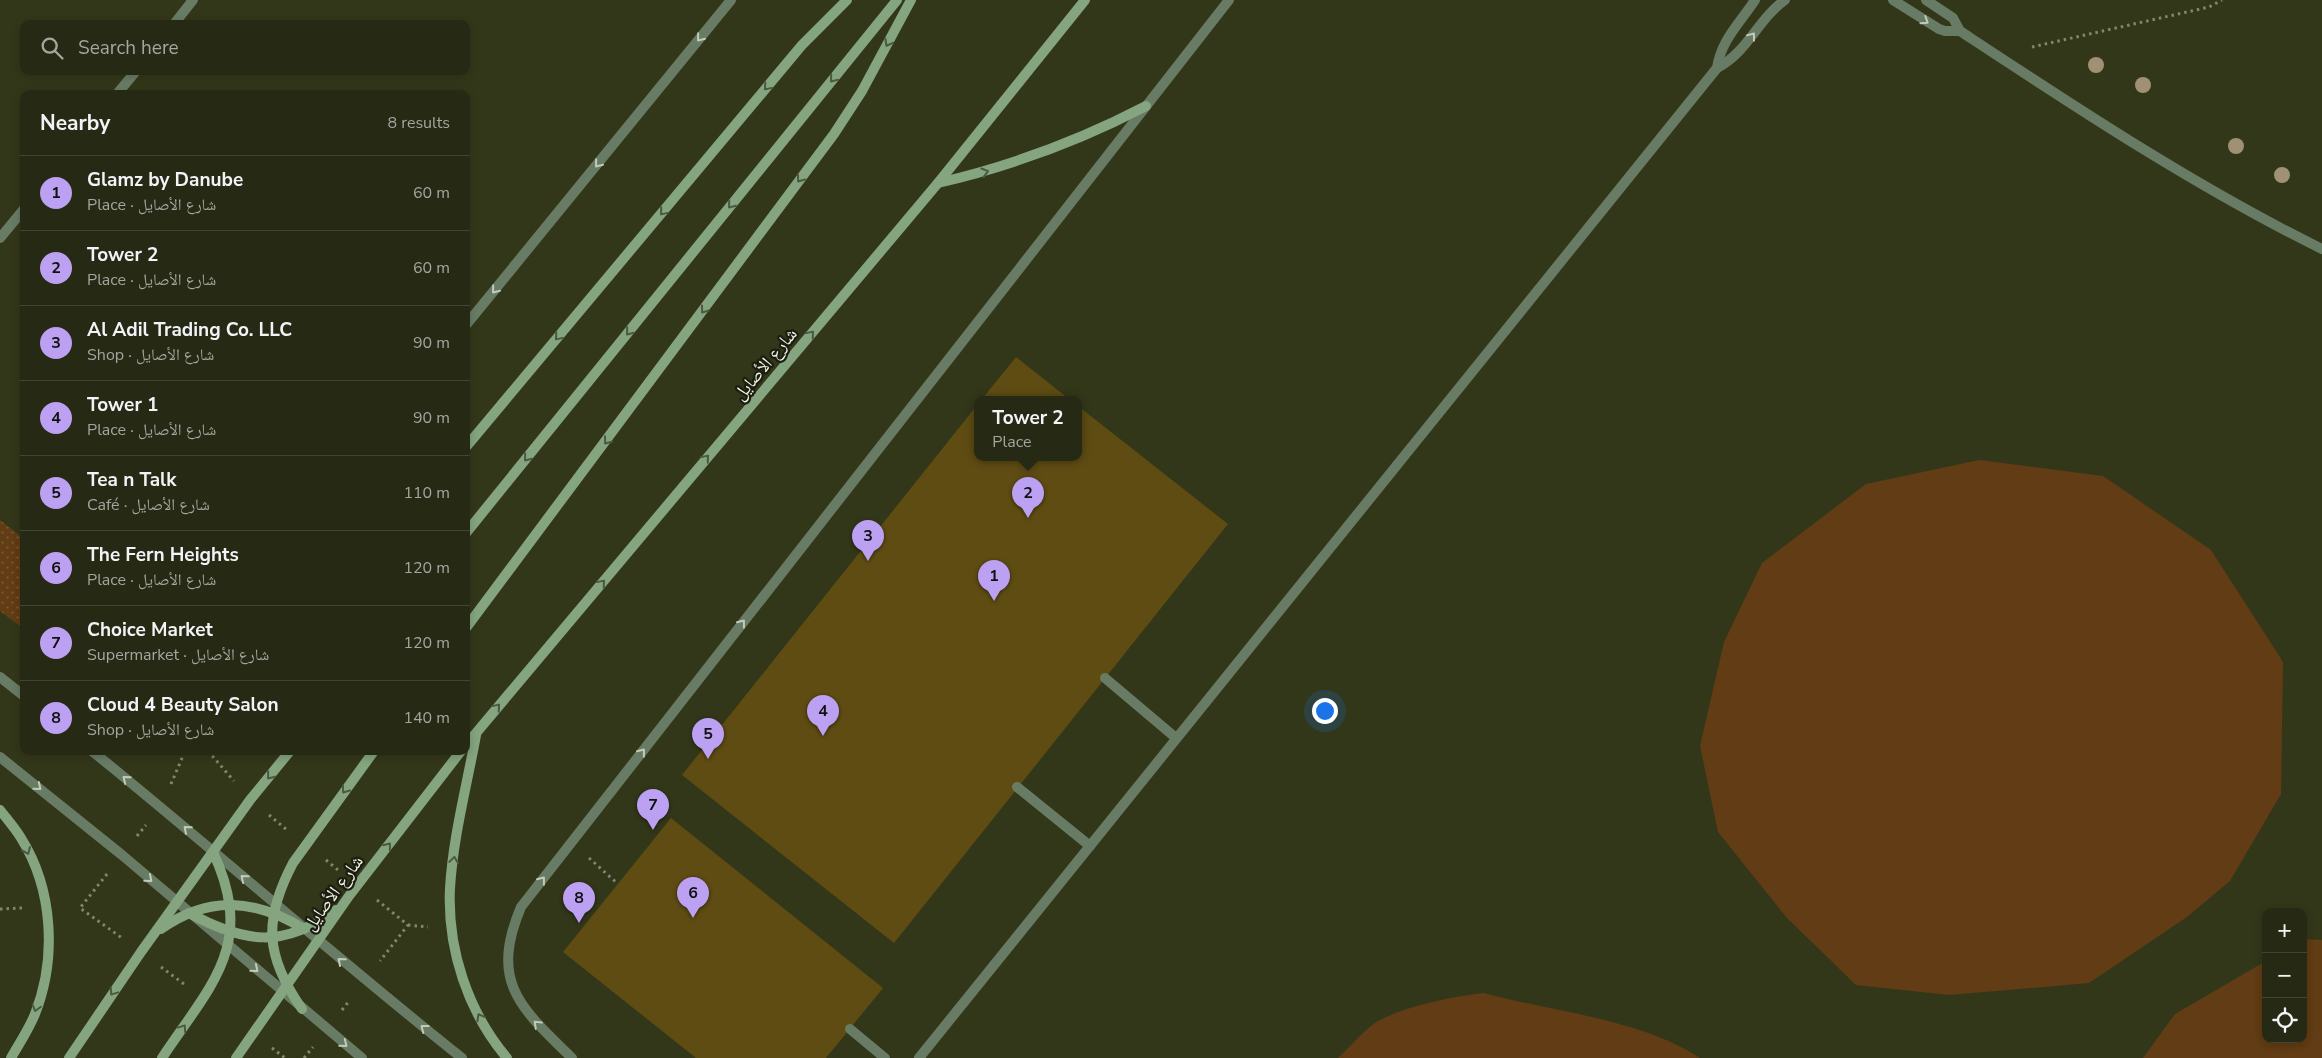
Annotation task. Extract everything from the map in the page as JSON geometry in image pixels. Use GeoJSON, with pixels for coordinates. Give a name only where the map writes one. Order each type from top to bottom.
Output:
{"type":"FeatureCollection","features":[{"type":"Feature","properties":{"kind":"main road"},"geometry":{"type":"LineString","coordinates":[[470,442],[802,45],[847,0]]}},
{"type":"Feature","properties":{"kind":"main road"},"geometry":{"type":"LineString","coordinates":[[470,528],[897,0]]}},
{"type":"Feature","properties":{"kind":"main road"},"geometry":{"type":"LineString","coordinates":[[470,623],[834,134],[862,91],[911,0]]}},
{"type":"Feature","properties":{"kind":"main road","name":"شارع الأصايل"},"geometry":{"type":"LineString","coordinates":[[470,740],[938,183],[1085,0]]}},
{"type":"Feature","properties":{"kind":"main road"},"geometry":{"type":"LineString","coordinates":[[938,183],[1024,160],[1107,126],[1146,106]]}},
{"type":"Feature","properties":{"kind":"main road"},"geometry":{"type":"LineString","coordinates":[[477,731],[450,888],[451,931],[461,974],[478,1016],[507,1058]]}},
{"type":"Feature","properties":{"kind":"main road"},"geometry":{"type":"LineString","coordinates":[[69,1058],[149,939],[250,800],[287,755]]}},
{"type":"Feature","properties":{"kind":"main road"},"geometry":{"type":"LineString","coordinates":[[284,989],[274,954],[272,937],[274,908],[282,883],[293,863],[371,755]]}},
{"type":"Feature","properties":{"kind":"main road","name":"شارع الأصايل"},"geometry":{"type":"LineString","coordinates":[[236,1058],[349,896],[458,755]]}},
{"type":"Feature","properties":{"kind":"main road"},"geometry":{"type":"LineString","coordinates":[[0,810],[21,838],[37,873],[47,908],[50,938],[46,971],[35,1014],[11,1058]]}},
{"type":"Feature","properties":{"kind":"main road"},"geometry":{"type":"LineString","coordinates":[[162,1058],[214,982],[229,947],[231,932],[230,905],[221,869],[213,852]]}},
{"type":"Feature","properties":{"kind":"main road"},"geometry":{"type":"LineString","coordinates":[[189,913],[231,932],[251,938],[272,937],[304,929],[321,921],[349,896]]}},
{"type":"Feature","properties":{"kind":"main road"},"geometry":{"type":"LineString","coordinates":[[149,939],[174,920],[189,913],[216,906],[274,908]]}},
{"type":"Feature","properties":{"kind":"street"},"geometry":{"type":"LineString","coordinates":[[177,20],[193,0]]}},
{"type":"Feature","properties":{"kind":"street"},"geometry":{"type":"LineString","coordinates":[[470,320],[731,0]]}},
{"type":"Feature","properties":{"kind":"street"},"geometry":{"type":"LineString","coordinates":[[572,1058],[530,1017],[520,1003],[508,969],[510,931],[521,907],[1229,0]]}},
{"type":"Feature","properties":{"kind":"street"},"geometry":{"type":"LineString","coordinates":[[1717,68],[1722,47],[1755,0]]}},
{"type":"Feature","properties":{"kind":"street"},"geometry":{"type":"LineString","coordinates":[[919,1058],[1717,68],[1742,49],[1770,13],[1785,0]]}},
{"type":"Feature","properties":{"kind":"street"},"geometry":{"type":"LineString","coordinates":[[1893,0],[1939,29],[1946,32],[1960,31]]}},
{"type":"Feature","properties":{"kind":"street"},"geometry":{"type":"LineString","coordinates":[[1926,0],[1953,18],[1960,31],[2122,136],[2289,233],[2322,249]]}},
{"type":"Feature","properties":{"kind":"street"},"geometry":{"type":"LineString","coordinates":[[120,90],[133,75]]}},
{"type":"Feature","properties":{"kind":"street"},"geometry":{"type":"LineString","coordinates":[[0,238],[20,214]]}},
{"type":"Feature","properties":{"kind":"street"},"geometry":{"type":"LineString","coordinates":[[0,676],[20,693]]}},
{"type":"Feature","properties":{"kind":"street"},"geometry":{"type":"LineString","coordinates":[[1105,678],[1176,738]]}},
{"type":"Feature","properties":{"kind":"street"},"geometry":{"type":"LineString","coordinates":[[97,755],[213,852],[274,908],[304,929],[365,981],[462,1058]]}},
{"type":"Feature","properties":{"kind":"street"},"geometry":{"type":"LineString","coordinates":[[0,756],[229,947],[284,989],[302,1009],[362,1058]]}},
{"type":"Feature","properties":{"kind":"street"},"geometry":{"type":"LineString","coordinates":[[1017,788],[1090,846]]}},
{"type":"Feature","properties":{"kind":"street"},"geometry":{"type":"LineString","coordinates":[[850,1029],[885,1058]]}},
{"type":"Feature","properties":{"kind":"path"},"geometry":{"type":"LineString","coordinates":[[1996,55],[2209,7],[2222,0]]}},
{"type":"Feature","properties":{"kind":"path"},"geometry":{"type":"LineString","coordinates":[[571,843],[618,884]]}},
{"type":"Feature","properties":{"kind":"shaded area"},"geometry":{"type":"Polygon","coordinates":[[[1979,460],[2103,476],[2211,550],[2283,662],[2281,794],[2230,881],[2187,917],[2089,983],[1949,995],[1856,985],[1787,918],[1718,832],[1700,746],[1724,642],[1762,563],[1866,484],[1979,460]]]}},
{"type":"Feature","properties":{"kind":"shaded area"},"geometry":{"type":"Polygon","coordinates":[[[0,520],[20,536],[20,626],[0,611],[0,520]]]}},
{"type":"Feature","properties":{"kind":"shaded area"},"geometry":{"type":"Polygon","coordinates":[[[2307,939],[2322,940],[2322,1058],[2143,1058],[2175,1014],[2262,963],[2262,1043],[2307,1043],[2307,939]]]}},
{"type":"Feature","properties":{"kind":"shaded area"},"geometry":{"type":"Polygon","coordinates":[[[1484,993],[1624,1025],[1677,1045],[1700,1058],[1338,1058],[1369,1028],[1390,1015],[1430,1002],[1484,993]]]}},
{"type":"Feature","properties":{"kind":"building"},"geometry":{"type":"Polygon","coordinates":[[[1016,357],[1065,396],[984,396],[1016,357]]]}},
{"type":"Feature","properties":{"kind":"building"},"geometry":{"type":"Polygon","coordinates":[[[974,409],[974,461],[1082,461],[1082,409],[1228,524],[894,943],[682,775],[974,409]]]}},
{"type":"Feature","properties":{"kind":"building"},"geometry":{"type":"Polygon","coordinates":[[[671,818],[883,988],[826,1058],[696,1058],[563,952],[671,818]]]}},
{"type":"Feature","properties":{"kind":"place","name":"Tower 2"},"geometry":{"type":"Point","coordinates":[1028,518]}},
{"type":"Feature","properties":{"kind":"place","name":"Al Adil Trading Co. LLC"},"geometry":{"type":"Point","coordinates":[868,561]}},
{"type":"Feature","properties":{"kind":"place","name":"Glamz by Danube"},"geometry":{"type":"Point","coordinates":[994,601]}},
{"type":"Feature","properties":{"kind":"place","name":"Tower 1"},"geometry":{"type":"Point","coordinates":[823,736]}},
{"type":"Feature","properties":{"kind":"place","name":"Tea n Talk"},"geometry":{"type":"Point","coordinates":[708,759]}},
{"type":"Feature","properties":{"kind":"place","name":"Choice Market"},"geometry":{"type":"Point","coordinates":[653,830]}},
{"type":"Feature","properties":{"kind":"place","name":"The Fern Heights"},"geometry":{"type":"Point","coordinates":[693,918]}},
{"type":"Feature","properties":{"kind":"place","name":"Cloud 4 Beauty Salon"},"geometry":{"type":"Point","coordinates":[579,923]}}]}
